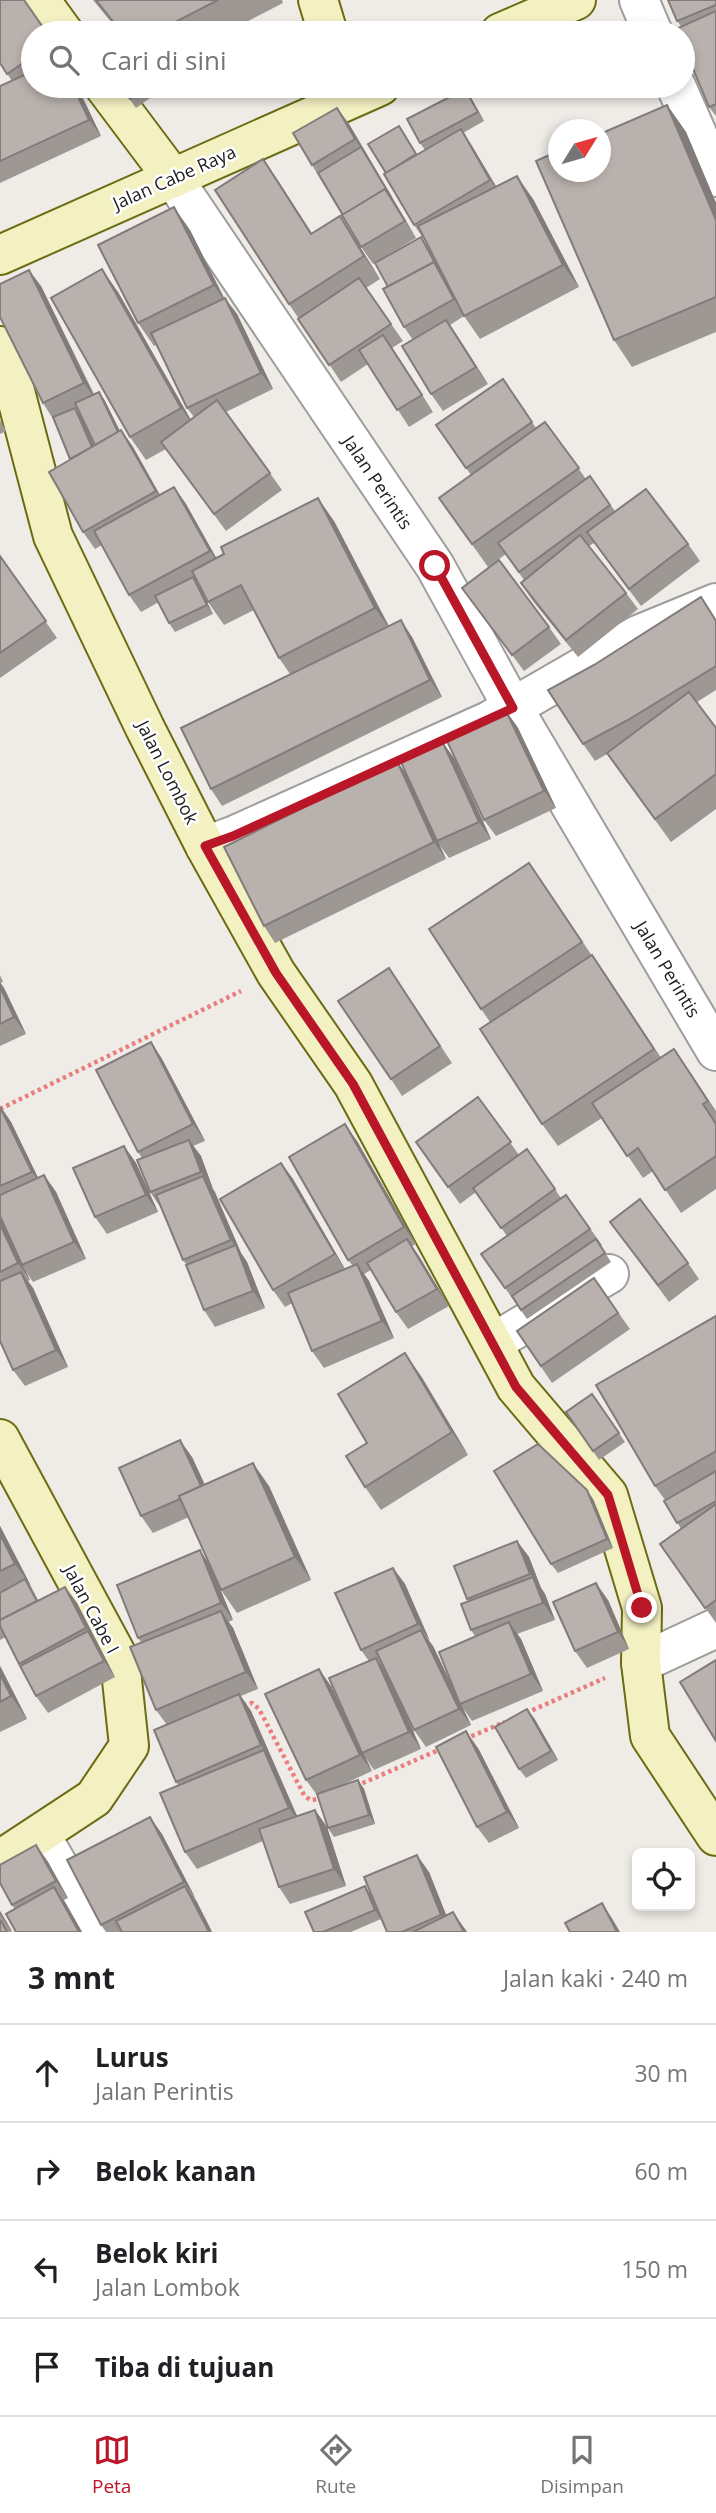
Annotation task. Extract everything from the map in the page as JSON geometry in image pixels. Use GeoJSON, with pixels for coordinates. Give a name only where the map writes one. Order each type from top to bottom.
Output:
{"type":"FeatureCollection","features":[{"type":"Feature","properties":{"kind":"street"},"geometry":{"type":"LineString","coordinates":[[40,0],[55,21]]}},
{"type":"Feature","properties":{"kind":"street"},"geometry":{"type":"LineString","coordinates":[[318,0],[324,21]]}},
{"type":"Feature","properties":{"kind":"street"},"geometry":{"type":"LineString","coordinates":[[528,21],[576,0]]}},
{"type":"Feature","properties":{"kind":"street"},"geometry":{"type":"LineString","coordinates":[[639,0],[648,21]]}},
{"type":"Feature","properties":{"kind":"street"},"geometry":{"type":"LineString","coordinates":[[113,98],[173,178]]}},
{"type":"Feature","properties":{"kind":"street","name":"Jalan Cabe Raya"},"geometry":{"type":"LineString","coordinates":[[0,255],[173,178],[340,98]]}},
{"type":"Feature","properties":{"kind":"street"},"geometry":{"type":"LineString","coordinates":[[681,98],[716,177]]}},
{"type":"Feature","properties":{"kind":"street","name":"Jalan Perintis"},"geometry":{"type":"LineString","coordinates":[[173,178],[435,566],[513,708],[716,1051]]}},
{"type":"Feature","properties":{"kind":"street","name":"Jalan Lombok"},"geometry":{"type":"LineString","coordinates":[[0,346],[11,376],[53,536],[205,846],[276,973],[353,1084],[516,1387],[608,1495],[642,1608],[641,1663],[650,1736],[716,1836]]}},
{"type":"Feature","properties":{"kind":"street"},"geometry":{"type":"LineString","coordinates":[[205,846],[513,708],[638,635],[716,603]]}},
{"type":"Feature","properties":{"kind":"street"},"geometry":{"type":"LineString","coordinates":[[494,1342],[609,1274]]}},
{"type":"Feature","properties":{"kind":"street","name":"Jalan Cabe I"},"geometry":{"type":"LineString","coordinates":[[0,1439],[120,1661],[129,1746],[94,1798],[0,1860]]}},
{"type":"Feature","properties":{"kind":"street"},"geometry":{"type":"LineString","coordinates":[[641,1663],[716,1628]]}},
{"type":"Feature","properties":{"kind":"street"},"geometry":{"type":"LineString","coordinates":[[40,1834],[96,1932]]}},
{"type":"Feature","properties":{"kind":"path"},"geometry":{"type":"LineString","coordinates":[[0,1109],[276,973]]}},
{"type":"Feature","properties":{"kind":"path"},"geometry":{"type":"LineString","coordinates":[[464,1740],[641,1663]]}},
{"type":"Feature","properties":{"kind":"path"},"geometry":{"type":"LineString","coordinates":[[234,1708],[252,1703],[258,1709],[304,1795],[310,1800],[330,1796]]}},
{"type":"Feature","properties":{"kind":"path"},"geometry":{"type":"LineString","coordinates":[[352,1788],[451,1745]]}},
{"type":"Feature","properties":{"kind":"building"},"geometry":{"type":"Polygon","coordinates":[[[0,0],[24,0],[39,21],[21,21],[21,64],[7,74],[0,63],[0,0]]]}},
{"type":"Feature","properties":{"kind":"building"},"geometry":{"type":"Polygon","coordinates":[[[96,0],[218,0],[177,21],[113,21],[96,0]]]}},
{"type":"Feature","properties":{"kind":"building"},"geometry":{"type":"Polygon","coordinates":[[[668,0],[716,0],[716,5],[677,21],[668,0]]]}},
{"type":"Feature","properties":{"kind":"building"},"geometry":{"type":"Polygon","coordinates":[[[716,11],[716,104],[709,107],[695,74],[694,21],[716,11]]]}},
{"type":"Feature","properties":{"kind":"building"},"geometry":{"type":"Polygon","coordinates":[[[21,76],[21,98],[79,98],[89,120],[0,161],[0,86],[21,76]]]}},
{"type":"Feature","properties":{"kind":"building"},"geometry":{"type":"Polygon","coordinates":[[[448,98],[470,98],[478,112],[420,143],[407,119],[448,98]]]}},
{"type":"Feature","properties":{"kind":"building"},"geometry":{"type":"Polygon","coordinates":[[[667,105],[716,220],[716,297],[614,340],[536,161],[548,156],[548,182],[611,182],[611,129],[667,105]]]}},
{"type":"Feature","properties":{"kind":"building"},"geometry":{"type":"Polygon","coordinates":[[[337,108],[355,139],[312,165],[293,133],[337,108]]]}},
{"type":"Feature","properties":{"kind":"building"},"geometry":{"type":"Polygon","coordinates":[[[399,126],[416,154],[386,173],[368,144],[399,126]]]}},
{"type":"Feature","properties":{"kind":"building"},"geometry":{"type":"Polygon","coordinates":[[[461,129],[490,180],[414,225],[384,174],[461,129]]]}},
{"type":"Feature","properties":{"kind":"building"},"geometry":{"type":"Polygon","coordinates":[[[361,147],[391,197],[385,189],[343,215],[318,173],[361,147]]]}},
{"type":"Feature","properties":{"kind":"building"},"geometry":{"type":"Polygon","coordinates":[[[263,159],[311,234],[340,216],[364,256],[289,304],[215,190],[263,159]]]}},
{"type":"Feature","properties":{"kind":"building"},"geometry":{"type":"Polygon","coordinates":[[[517,176],[563,265],[464,316],[418,226],[517,176]]]}},
{"type":"Feature","properties":{"kind":"building"},"geometry":{"type":"Polygon","coordinates":[[[385,189],[405,221],[361,247],[342,215],[385,189]]]}},
{"type":"Feature","properties":{"kind":"building"},"geometry":{"type":"Polygon","coordinates":[[[174,207],[214,285],[138,323],[98,245],[174,207]]]}},
{"type":"Feature","properties":{"kind":"building"},"geometry":{"type":"Polygon","coordinates":[[[421,237],[436,265],[434,262],[388,287],[375,263],[421,237]]]}},
{"type":"Feature","properties":{"kind":"building"},"geometry":{"type":"Polygon","coordinates":[[[434,262],[454,299],[404,327],[383,289],[434,262]]]}},
{"type":"Feature","properties":{"kind":"building"},"geometry":{"type":"Polygon","coordinates":[[[102,269],[181,408],[130,437],[51,298],[102,269]]]}},
{"type":"Feature","properties":{"kind":"building"},"geometry":{"type":"Polygon","coordinates":[[[29,270],[84,383],[43,403],[0,317],[0,284],[29,270]]]}},
{"type":"Feature","properties":{"kind":"building"},"geometry":{"type":"Polygon","coordinates":[[[359,278],[391,324],[329,365],[298,319],[359,278]]]}},
{"type":"Feature","properties":{"kind":"building"},"geometry":{"type":"Polygon","coordinates":[[[225,298],[261,373],[187,408],[151,333],[225,298]]]}},
{"type":"Feature","properties":{"kind":"building"},"geometry":{"type":"Polygon","coordinates":[[[446,320],[476,367],[431,394],[402,346],[446,320]]]}},
{"type":"Feature","properties":{"kind":"building"},"geometry":{"type":"Polygon","coordinates":[[[383,335],[422,395],[397,410],[359,350],[383,335]]]}},
{"type":"Feature","properties":{"kind":"building"},"geometry":{"type":"Polygon","coordinates":[[[503,379],[532,422],[466,468],[436,425],[503,379]]]}},
{"type":"Feature","properties":{"kind":"building"},"geometry":{"type":"Polygon","coordinates":[[[99,392],[118,432],[95,445],[75,403],[99,392]]]}},
{"type":"Feature","properties":{"kind":"building"},"geometry":{"type":"Polygon","coordinates":[[[217,400],[270,473],[214,514],[161,442],[217,400]]]}},
{"type":"Feature","properties":{"kind":"building"},"geometry":{"type":"Polygon","coordinates":[[[75,408],[92,447],[70,459],[53,417],[75,408]]]}},
{"type":"Feature","properties":{"kind":"building"},"geometry":{"type":"Polygon","coordinates":[[[545,422],[579,468],[472,544],[439,498],[545,422]]]}},
{"type":"Feature","properties":{"kind":"building"},"geometry":{"type":"Polygon","coordinates":[[[121,430],[156,491],[83,532],[49,472],[121,430]]]}},
{"type":"Feature","properties":{"kind":"building"},"geometry":{"type":"Polygon","coordinates":[[[590,476],[610,505],[519,572],[498,543],[590,476]]]}},
{"type":"Feature","properties":{"kind":"building"},"geometry":{"type":"Polygon","coordinates":[[[174,487],[210,551],[129,595],[94,531],[174,487]]]}},
{"type":"Feature","properties":{"kind":"building"},"geometry":{"type":"Polygon","coordinates":[[[646,489],[688,544],[629,589],[587,532],[646,489]]]}},
{"type":"Feature","properties":{"kind":"building"},"geometry":{"type":"Polygon","coordinates":[[[318,498],[375,608],[279,658],[241,585],[208,602],[192,571],[224,554],[221,547],[318,498]]]}},
{"type":"Feature","properties":{"kind":"building"},"geometry":{"type":"Polygon","coordinates":[[[580,535],[626,593],[566,640],[521,583],[580,535]]]}},
{"type":"Feature","properties":{"kind":"building"},"geometry":{"type":"Polygon","coordinates":[[[0,556],[46,621],[0,653],[0,556]]]}},
{"type":"Feature","properties":{"kind":"building"},"geometry":{"type":"Polygon","coordinates":[[[499,560],[549,627],[512,655],[462,588],[499,560]]]}},
{"type":"Feature","properties":{"kind":"building"},"geometry":{"type":"Polygon","coordinates":[[[193,577],[207,605],[169,623],[155,596],[193,577]]]}},
{"type":"Feature","properties":{"kind":"building"},"geometry":{"type":"Polygon","coordinates":[[[701,597],[716,621],[716,666],[583,744],[548,690],[594,665],[701,597]]]}},
{"type":"Feature","properties":{"kind":"building"},"geometry":{"type":"Polygon","coordinates":[[[401,620],[430,680],[211,789],[181,728],[401,620]]]}},
{"type":"Feature","properties":{"kind":"building"},"geometry":{"type":"Polygon","coordinates":[[[689,692],[716,728],[716,774],[655,819],[607,753],[689,692]]]}},
{"type":"Feature","properties":{"kind":"building"},"geometry":{"type":"Polygon","coordinates":[[[506,711],[544,791],[484,820],[446,739],[506,711]]]}},
{"type":"Feature","properties":{"kind":"building"},"geometry":{"type":"Polygon","coordinates":[[[442,741],[479,822],[437,841],[400,760],[442,741]]]}},
{"type":"Feature","properties":{"kind":"building"},"geometry":{"type":"Polygon","coordinates":[[[397,761],[434,842],[264,926],[224,847],[397,761]]]}},
{"type":"Feature","properties":{"kind":"building"},"geometry":{"type":"Polygon","coordinates":[[[529,863],[582,942],[481,1009],[429,929],[529,863]]]}},
{"type":"Feature","properties":{"kind":"building"},"geometry":{"type":"Polygon","coordinates":[[[592,955],[654,1049],[542,1124],[480,1029],[592,955]]]}},
{"type":"Feature","properties":{"kind":"building"},"geometry":{"type":"Polygon","coordinates":[[[389,968],[440,1046],[391,1079],[338,1001],[389,968]]]}},
{"type":"Feature","properties":{"kind":"building"},"geometry":{"type":"Polygon","coordinates":[[[0,987],[14,1017],[0,1024],[0,987]]]}},
{"type":"Feature","properties":{"kind":"building"},"geometry":{"type":"Polygon","coordinates":[[[151,1042],[193,1124],[138,1152],[96,1070],[151,1042]]]}},
{"type":"Feature","properties":{"kind":"building"},"geometry":{"type":"Polygon","coordinates":[[[674,1049],[708,1101],[703,1104],[716,1124],[716,1156],[665,1190],[638,1148],[627,1156],[592,1103],[674,1049]]]}},
{"type":"Feature","properties":{"kind":"building"},"geometry":{"type":"Polygon","coordinates":[[[478,1097],[511,1142],[448,1187],[416,1142],[478,1097]]]}},
{"type":"Feature","properties":{"kind":"building"},"geometry":{"type":"Polygon","coordinates":[[[0,1107],[32,1172],[0,1186],[0,1107]]]}},
{"type":"Feature","properties":{"kind":"building"},"geometry":{"type":"Polygon","coordinates":[[[345,1124],[404,1227],[348,1260],[289,1157],[345,1124]]]}},
{"type":"Feature","properties":{"kind":"building"},"geometry":{"type":"Polygon","coordinates":[[[189,1140],[201,1172],[150,1192],[137,1160],[189,1140]]]}},
{"type":"Feature","properties":{"kind":"building"},"geometry":{"type":"Polygon","coordinates":[[[124,1146],[146,1195],[95,1217],[73,1168],[124,1146]]]}},
{"type":"Feature","properties":{"kind":"building"},"geometry":{"type":"Polygon","coordinates":[[[527,1149],[555,1189],[501,1228],[473,1188],[527,1149]]]}},
{"type":"Feature","properties":{"kind":"building"},"geometry":{"type":"Polygon","coordinates":[[[281,1163],[335,1254],[273,1290],[220,1199],[281,1163]]]}},
{"type":"Feature","properties":{"kind":"building"},"geometry":{"type":"Polygon","coordinates":[[[44,1175],[74,1242],[22,1265],[0,1216],[0,1195],[44,1175]]]}},
{"type":"Feature","properties":{"kind":"building"},"geometry":{"type":"Polygon","coordinates":[[[203,1176],[231,1240],[183,1260],[156,1195],[203,1176]]]}},
{"type":"Feature","properties":{"kind":"building"},"geometry":{"type":"Polygon","coordinates":[[[566,1195],[590,1229],[505,1288],[481,1254],[566,1195]]]}},
{"type":"Feature","properties":{"kind":"building"},"geometry":{"type":"Polygon","coordinates":[[[640,1199],[688,1263],[658,1285],[610,1222],[640,1199]]]}},
{"type":"Feature","properties":{"kind":"building"},"geometry":{"type":"Polygon","coordinates":[[[0,1224],[18,1263],[0,1272],[0,1224]]]}},
{"type":"Feature","properties":{"kind":"building"},"geometry":{"type":"Polygon","coordinates":[[[407,1239],[437,1289],[396,1312],[367,1263],[407,1239]]]}},
{"type":"Feature","properties":{"kind":"building"},"geometry":{"type":"Polygon","coordinates":[[[596,1239],[605,1253],[521,1310],[512,1296],[596,1239]]]}},
{"type":"Feature","properties":{"kind":"building"},"geometry":{"type":"Polygon","coordinates":[[[236,1245],[253,1291],[204,1310],[186,1265],[236,1245]]]}},
{"type":"Feature","properties":{"kind":"building"},"geometry":{"type":"Polygon","coordinates":[[[357,1264],[382,1321],[312,1351],[288,1293],[357,1264]]]}},
{"type":"Feature","properties":{"kind":"building"},"geometry":{"type":"Polygon","coordinates":[[[21,1272],[56,1350],[13,1370],[0,1341],[0,1281],[21,1272]]]}},
{"type":"Feature","properties":{"kind":"building"},"geometry":{"type":"Polygon","coordinates":[[[594,1278],[618,1313],[541,1366],[517,1331],[594,1278]]]}},
{"type":"Feature","properties":{"kind":"building"},"geometry":{"type":"Polygon","coordinates":[[[716,1316],[716,1451],[655,1486],[596,1385],[716,1316]]]}},
{"type":"Feature","properties":{"kind":"building"},"geometry":{"type":"Polygon","coordinates":[[[405,1353],[452,1432],[365,1487],[346,1456],[367,1443],[338,1394],[405,1353]]]}},
{"type":"Feature","properties":{"kind":"building"},"geometry":{"type":"Polygon","coordinates":[[[592,1394],[619,1433],[593,1451],[566,1412],[592,1394]]]}},
{"type":"Feature","properties":{"kind":"building"},"geometry":{"type":"Polygon","coordinates":[[[180,1440],[201,1486],[179,1496],[180,1499],[141,1516],[119,1468],[180,1440]]]}},
{"type":"Feature","properties":{"kind":"building"},"geometry":{"type":"Polygon","coordinates":[[[538,1444],[587,1490],[607,1539],[551,1564],[494,1471],[538,1444]]]}},
{"type":"Feature","properties":{"kind":"building"},"geometry":{"type":"Polygon","coordinates":[[[253,1463],[295,1557],[221,1590],[179,1496],[253,1463]]]}},
{"type":"Feature","properties":{"kind":"building"},"geometry":{"type":"Polygon","coordinates":[[[716,1471],[716,1501],[677,1523],[664,1501],[716,1471]]]}},
{"type":"Feature","properties":{"kind":"building"},"geometry":{"type":"Polygon","coordinates":[[[716,1504],[716,1600],[705,1608],[660,1544],[716,1504]]]}},
{"type":"Feature","properties":{"kind":"building"},"geometry":{"type":"Polygon","coordinates":[[[0,1534],[15,1564],[0,1571],[0,1534]]]}},
{"type":"Feature","properties":{"kind":"building"},"geometry":{"type":"Polygon","coordinates":[[[517,1541],[530,1574],[467,1599],[454,1566],[517,1541]]]}},
{"type":"Feature","properties":{"kind":"building"},"geometry":{"type":"Polygon","coordinates":[[[200,1550],[221,1603],[138,1638],[117,1585],[200,1550]]]}},
{"type":"Feature","properties":{"kind":"building"},"geometry":{"type":"Polygon","coordinates":[[[393,1568],[418,1624],[361,1650],[335,1593],[393,1568]]]}},
{"type":"Feature","properties":{"kind":"building"},"geometry":{"type":"Polygon","coordinates":[[[533,1577],[543,1603],[471,1630],[461,1604],[533,1577]]]}},
{"type":"Feature","properties":{"kind":"building"},"geometry":{"type":"Polygon","coordinates":[[[25,1579],[37,1601],[0,1620],[0,1593],[25,1579]]]}},
{"type":"Feature","properties":{"kind":"building"},"geometry":{"type":"Polygon","coordinates":[[[596,1583],[618,1632],[575,1651],[553,1602],[596,1583]]]}},
{"type":"Feature","properties":{"kind":"building"},"geometry":{"type":"Polygon","coordinates":[[[65,1587],[86,1628],[19,1664],[0,1626],[0,1620],[65,1587]]]}},
{"type":"Feature","properties":{"kind":"building"},"geometry":{"type":"Polygon","coordinates":[[[221,1611],[246,1672],[156,1710],[130,1647],[221,1611]]]}},
{"type":"Feature","properties":{"kind":"building"},"geometry":{"type":"Polygon","coordinates":[[[509,1622],[531,1674],[460,1704],[439,1652],[509,1622]]]}},
{"type":"Feature","properties":{"kind":"building"},"geometry":{"type":"Polygon","coordinates":[[[421,1630],[459,1709],[414,1730],[376,1651],[421,1630]]]}},
{"type":"Feature","properties":{"kind":"building"},"geometry":{"type":"Polygon","coordinates":[[[88,1631],[104,1661],[36,1696],[20,1666],[88,1631]]]}},
{"type":"Feature","properties":{"kind":"building"},"geometry":{"type":"Polygon","coordinates":[[[376,1658],[409,1732],[362,1753],[329,1678],[376,1658]]]}},
{"type":"Feature","properties":{"kind":"building"},"geometry":{"type":"Polygon","coordinates":[[[716,1660],[716,1741],[680,1682],[716,1660]]]}},
{"type":"Feature","properties":{"kind":"building"},"geometry":{"type":"Polygon","coordinates":[[[319,1669],[360,1755],[306,1780],[265,1694],[319,1669]]]}},
{"type":"Feature","properties":{"kind":"building"},"geometry":{"type":"Polygon","coordinates":[[[0,1674],[11,1696],[0,1702],[0,1674]]]}},
{"type":"Feature","properties":{"kind":"building"},"geometry":{"type":"Polygon","coordinates":[[[239,1694],[261,1745],[176,1782],[154,1730],[239,1694]]]}},
{"type":"Feature","properties":{"kind":"building"},"geometry":{"type":"Polygon","coordinates":[[[527,1709],[551,1751],[519,1769],[495,1727],[527,1709]]]}},
{"type":"Feature","properties":{"kind":"building"},"geometry":{"type":"Polygon","coordinates":[[[466,1731],[507,1812],[477,1827],[436,1747],[466,1731]]]}},
{"type":"Feature","properties":{"kind":"building"},"geometry":{"type":"Polygon","coordinates":[[[264,1750],[289,1808],[185,1852],[160,1793],[264,1750]]]}},
{"type":"Feature","properties":{"kind":"building"},"geometry":{"type":"Polygon","coordinates":[[[358,1780],[369,1815],[328,1828],[317,1794],[358,1780]]]}},
{"type":"Feature","properties":{"kind":"building"},"geometry":{"type":"Polygon","coordinates":[[[315,1810],[334,1869],[279,1887],[259,1829],[315,1810]]]}},
{"type":"Feature","properties":{"kind":"building"},"geometry":{"type":"Polygon","coordinates":[[[150,1817],[184,1882],[101,1925],[67,1860],[150,1817]]]}},
{"type":"Feature","properties":{"kind":"building"},"geometry":{"type":"Polygon","coordinates":[[[36,1845],[56,1881],[12,1905],[0,1883],[0,1865],[36,1845]]]}},
{"type":"Feature","properties":{"kind":"building"},"geometry":{"type":"Polygon","coordinates":[[[417,1855],[441,1915],[402,1932],[387,1932],[364,1877],[417,1855]]]}},
{"type":"Feature","properties":{"kind":"building"},"geometry":{"type":"Polygon","coordinates":[[[185,1886],[209,1932],[122,1932],[116,1921],[185,1886]]]}},
{"type":"Feature","properties":{"kind":"building"},"geometry":{"type":"Polygon","coordinates":[[[365,1886],[375,1910],[323,1932],[314,1932],[305,1912],[365,1886]]]}},
{"type":"Feature","properties":{"kind":"building"},"geometry":{"type":"Polygon","coordinates":[[[54,1887],[79,1932],[16,1932],[6,1914],[54,1887]]]}},
{"type":"Feature","properties":{"kind":"building"},"geometry":{"type":"Polygon","coordinates":[[[602,1903],[617,1932],[570,1932],[565,1923],[602,1903]]]}},
{"type":"Feature","properties":{"kind":"building"},"geometry":{"type":"Polygon","coordinates":[[[453,1912],[464,1932],[413,1932],[453,1912]]]}},
{"type":"Feature","properties":{"kind":"building"},"geometry":{"type":"Polygon","coordinates":[[[1,1921],[7,1932],[0,1932],[1,1921]]]}},
{"type":"Feature","properties":{"kind":"route"},"geometry":{"type":"LineString","coordinates":[[435,566],[513,708],[233,836],[205,846],[276,973],[353,1084],[516,1387],[608,1495],[642,1608]]}}]}
